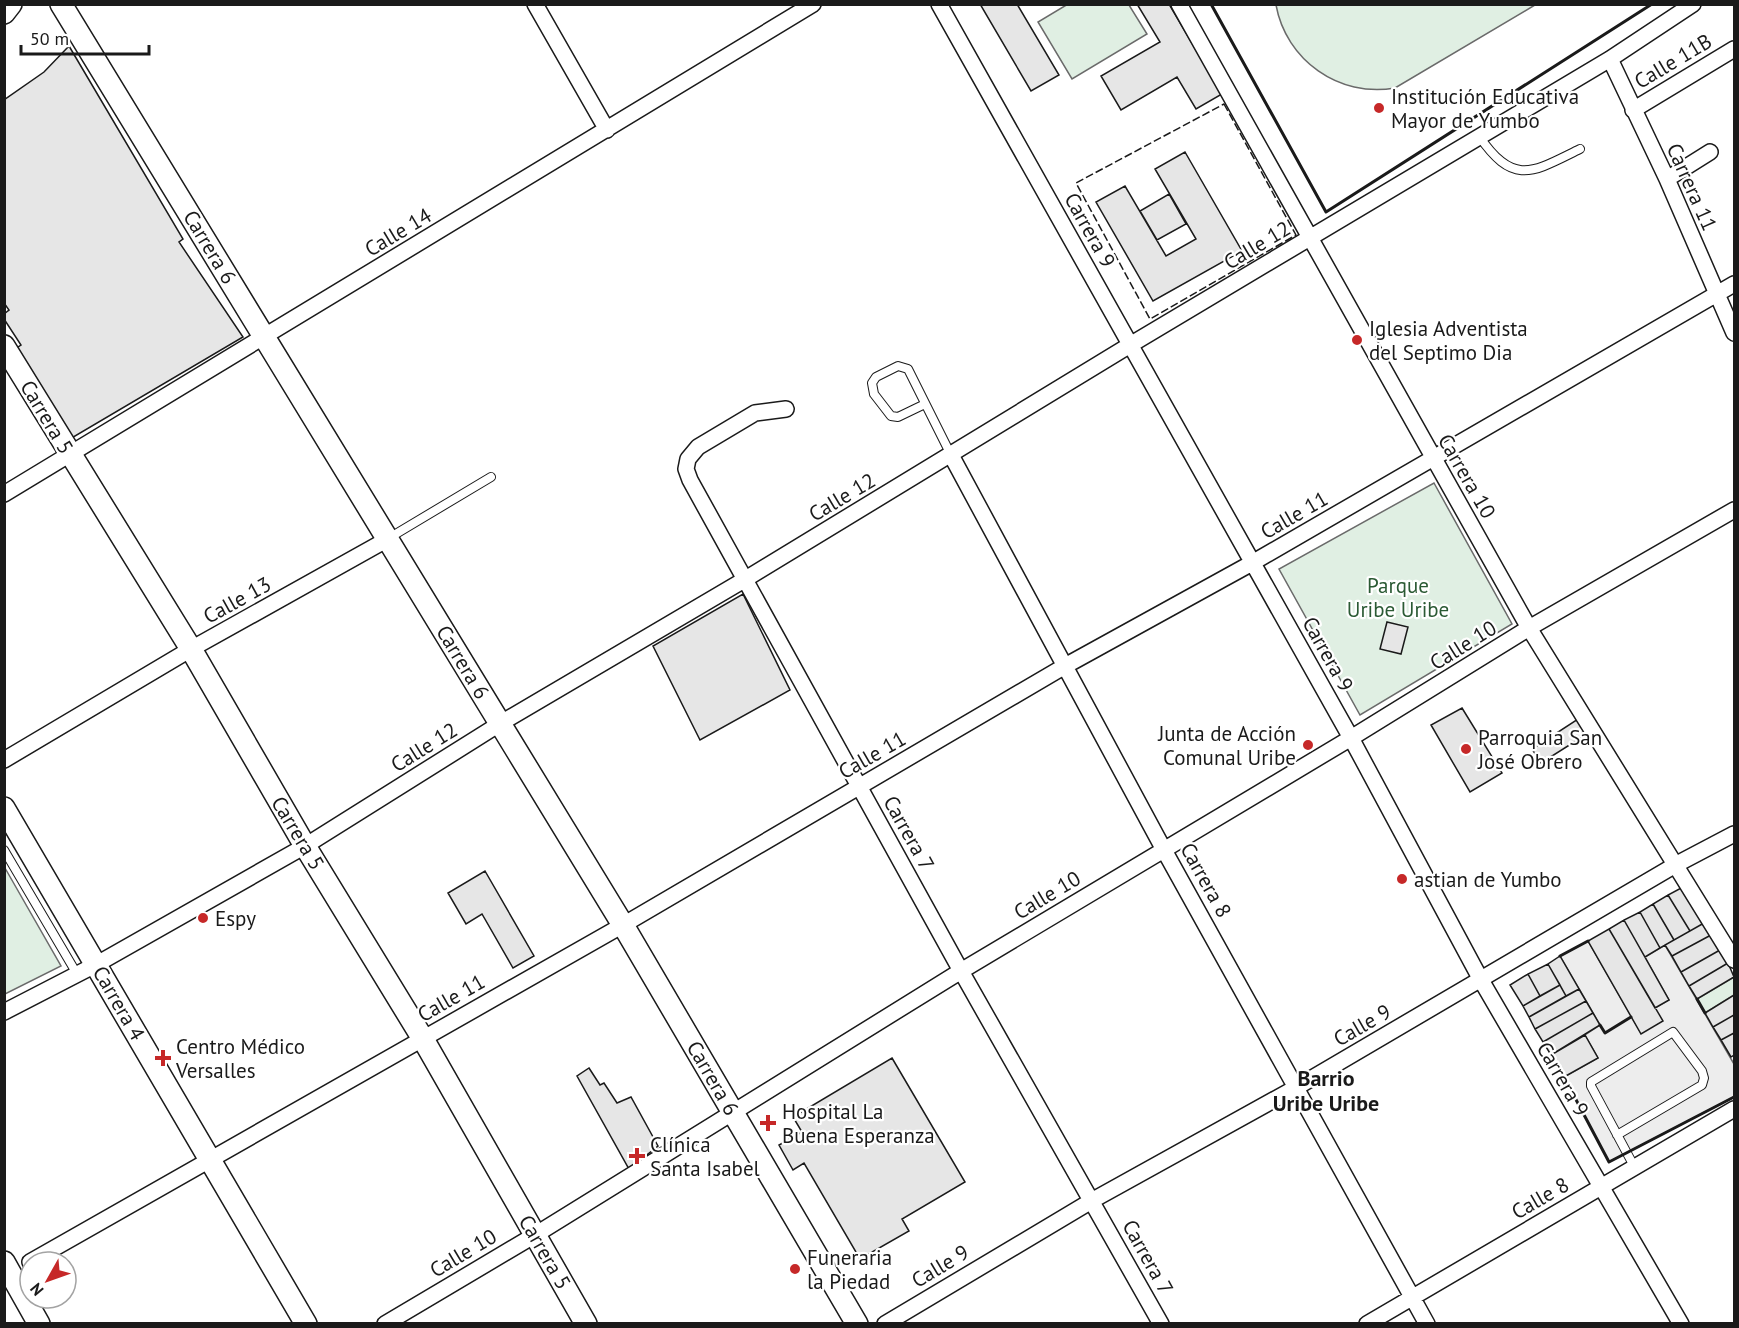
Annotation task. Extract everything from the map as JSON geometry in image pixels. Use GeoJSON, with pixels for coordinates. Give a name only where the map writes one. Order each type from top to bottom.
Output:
{"type":"FeatureCollection","features":[{"type":"Feature","properties":{"kind":"main road"},"geometry":{"type":"LineString","coordinates":[[4,13],[10,4]]}},
{"type":"Feature","properties":{"kind":"main road","name":"Carrera 6"},"geometry":{"type":"LineString","coordinates":[[61,4],[623,925],[857,1323]]}},
{"type":"Feature","properties":{"kind":"main road","name":"Carrera 5"},"geometry":{"type":"LineString","coordinates":[[4,346],[191,649],[305,846],[423,1039],[586,1323]]}},
{"type":"Feature","properties":{"kind":"main road","name":"Carrera 4"},"geometry":{"type":"LineString","coordinates":[[4,808],[306,1323]]}},
{"type":"Feature","properties":{"kind":"main road"},"geometry":{"type":"LineString","coordinates":[[7,1271],[39,1323]]}},
{"type":"Feature","properties":{"kind":"street"},"geometry":{"type":"LineString","coordinates":[[535,4],[607,130]]}},
{"type":"Feature","properties":{"kind":"street","name":"Calle 14"},"geometry":{"type":"LineString","coordinates":[[4,494],[813,4]]}},
{"type":"Feature","properties":{"kind":"street","name":"Carrera 9"},"geometry":{"type":"LineString","coordinates":[[939,4],[1351,738],[1481,980],[1681,1323]]}},
{"type":"Feature","properties":{"kind":"street","name":"Carrera 10"},"geometry":{"type":"LineString","coordinates":[[1179,4],[1529,628],[1677,864],[1734,960]]}},
{"type":"Feature","properties":{"kind":"street","name":"Calle 12"},"geometry":{"type":"LineString","coordinates":[[4,1012],[97,964],[305,846],[501,723],[744,580],[1130,345],[1610,59],[1693,4]]}},
{"type":"Feature","properties":{"kind":"street","name":"Calle 11B"},"geometry":{"type":"LineString","coordinates":[[1633,110],[1734,49]]}},
{"type":"Feature","properties":{"kind":"street","name":"Carrera 11"},"geometry":{"type":"LineString","coordinates":[[1610,59],[1667,179],[1734,333]]}},
{"type":"Feature","properties":{"kind":"street"},"geometry":{"type":"LineString","coordinates":[[1667,179],[1710,152]]}},
{"type":"Feature","properties":{"kind":"street","name":"Calle 11"},"geometry":{"type":"LineString","coordinates":[[51,1250],[623,925],[1065,666],[1252,563],[1734,285]]}},
{"type":"Feature","properties":{"kind":"street","name":"Carrera 7"},"geometry":{"type":"LineString","coordinates":[[786,409],[748,416],[698,447],[688,459],[686,469],[690,480],[961,970],[1161,1323]]}},
{"type":"Feature","properties":{"kind":"street","name":"Carrera 8"},"geometry":{"type":"LineString","coordinates":[[951,455],[1164,850],[1427,1323]]}},
{"type":"Feature","properties":{"kind":"street","name":"Calle 10"},"geometry":{"type":"LineString","coordinates":[[385,1323],[535,1235],[961,970],[1351,738],[1529,628],[1734,510]]}},
{"type":"Feature","properties":{"kind":"street","name":"Calle 13"},"geometry":{"type":"LineString","coordinates":[[4,760],[191,649],[388,539]]}},
{"type":"Feature","properties":{"kind":"street","name":"Calle 9"},"geometry":{"type":"LineString","coordinates":[[885,1323],[1093,1200],[1297,1087],[1677,864],[1734,834]]}},
{"type":"Feature","properties":{"kind":"street","name":"Calle 8"},"geometry":{"type":"LineString","coordinates":[[1367,1323],[1734,1109]]}},
{"type":"Feature","properties":{"kind":"lane"},"geometry":{"type":"LineString","coordinates":[[1479,136],[1501,162],[1519,171],[1537,170],[1580,149]]}},
{"type":"Feature","properties":{"kind":"lane"},"geometry":{"type":"LineString","coordinates":[[925,404],[898,417],[891,417],[874,394],[872,383],[876,377],[904,366],[925,404],[951,455]]}},
{"type":"Feature","properties":{"kind":"lane","name":"Calle 13"},"geometry":{"type":"LineString","coordinates":[[388,539],[491,477]]}},
{"type":"Feature","properties":{"kind":"lane"},"geometry":{"type":"LineString","coordinates":[[4,850],[77,974]]}},
{"type":"Feature","properties":{"kind":"lane"},"geometry":{"type":"LineString","coordinates":[[1617,1135],[1702,1085],[1704,1078],[1702,1071],[1673,1032],[1591,1082],[1591,1086],[1617,1135],[1635,1168]]}},
{"type":"Feature","properties":{"kind":"green space"},"geometry":{"type":"Polygon","coordinates":[[[1068,4],[1129,5],[1147,34],[1072,79],[1038,22],[1068,4]]]}},
{"type":"Feature","properties":{"kind":"green space"},"geometry":{"type":"Polygon","coordinates":[[[1276,4],[1535,5],[1395,88],[1374,90],[1335,81],[1318,71],[1303,58],[1291,43],[1282,25],[1276,4]]]}},
{"type":"Feature","properties":{"kind":"green space","name":"Parque Uribe Uribe"},"geometry":{"type":"Polygon","coordinates":[[[1434,483],[1512,624],[1360,715],[1279,569],[1434,483]]]}},
{"type":"Feature","properties":{"kind":"green space"},"geometry":{"type":"Polygon","coordinates":[[[5,868],[61,966],[4,994],[5,868]]]}},
{"type":"Feature","properties":{"kind":"green space"},"geometry":{"type":"Polygon","coordinates":[[[1734,977],[1734,995],[1705,1013],[1697,999],[1734,977]]]}},
{"type":"Feature","properties":{"kind":"shaded area"},"geometry":{"type":"Polygon","coordinates":[[[1588,941],[1641,1033],[1655,1008],[1669,1000],[1645,957],[1665,945],[1734,1064],[1734,1097],[1609,1162],[1564,1077],[1598,1058],[1585,1035],[1600,1025],[1560,956],[1588,941]]]}},
{"type":"Feature","properties":{"kind":"building"},"geometry":{"type":"Polygon","coordinates":[[[980,4],[1017,4],[1059,75],[1031,91],[980,4]]]}},
{"type":"Feature","properties":{"kind":"building"},"geometry":{"type":"Polygon","coordinates":[[[1137,4],[1169,4],[1222,94],[1196,109],[1177,77],[1121,110],[1101,76],[1160,42],[1137,4]]]}},
{"type":"Feature","properties":{"kind":"building"},"geometry":{"type":"Polygon","coordinates":[[[69,46],[183,239],[179,242],[243,337],[70,439],[15,349],[21,345],[4,319],[4,314],[9,310],[4,303],[4,100],[44,72],[69,46]]]}},
{"type":"Feature","properties":{"kind":"building"},"geometry":{"type":"Polygon","coordinates":[[[1185,152],[1242,251],[1153,301],[1096,202],[1125,186],[1166,256],[1196,239],[1155,169],[1185,152]]]}},
{"type":"Feature","properties":{"kind":"building"},"geometry":{"type":"Polygon","coordinates":[[[1169,194],[1186,224],[1157,240],[1140,211],[1169,194]]]}},
{"type":"Feature","properties":{"kind":"building"},"geometry":{"type":"Polygon","coordinates":[[[743,594],[790,690],[700,740],[653,646],[743,594]]]}},
{"type":"Feature","properties":{"kind":"building"},"geometry":{"type":"Polygon","coordinates":[[[1387,622],[1408,627],[1401,654],[1380,649],[1387,622]]]}},
{"type":"Feature","properties":{"kind":"building","name":"Parroquia San José Obrero"},"geometry":{"type":"Polygon","coordinates":[[[1462,708],[1502,773],[1470,792],[1431,725],[1462,708]]]}},
{"type":"Feature","properties":{"kind":"building"},"geometry":{"type":"Polygon","coordinates":[[[1578,719],[1587,734],[1541,763],[1532,749],[1578,719]]]}},
{"type":"Feature","properties":{"kind":"building"},"geometry":{"type":"Polygon","coordinates":[[[485,871],[534,956],[513,968],[482,914],[466,924],[448,893],[485,871]]]}},
{"type":"Feature","properties":{"kind":"building"},"geometry":{"type":"Polygon","coordinates":[[[1683,887],[1704,923],[1690,931],[1668,895],[1683,887]]]}},
{"type":"Feature","properties":{"kind":"building"},"geometry":{"type":"Polygon","coordinates":[[[1668,895],[1690,931],[1674,940],[1653,904],[1668,895]]]}},
{"type":"Feature","properties":{"kind":"building"},"geometry":{"type":"Polygon","coordinates":[[[1653,904],[1674,940],[1660,948],[1640,912],[1653,904]]]}},
{"type":"Feature","properties":{"kind":"building"},"geometry":{"type":"Polygon","coordinates":[[[1640,912],[1660,948],[1645,957],[1624,920],[1640,912]]]}},
{"type":"Feature","properties":{"kind":"building"},"geometry":{"type":"Polygon","coordinates":[[[1624,920],[1669,1000],[1655,1008],[1609,929],[1624,920]]]}},
{"type":"Feature","properties":{"kind":"building"},"geometry":{"type":"Polygon","coordinates":[[[1704,923],[1711,935],[1672,956],[1665,945],[1704,923]]]}},
{"type":"Feature","properties":{"kind":"building"},"geometry":{"type":"Polygon","coordinates":[[[1609,929],[1663,1021],[1641,1034],[1588,941],[1609,929]]]}},
{"type":"Feature","properties":{"kind":"building"},"geometry":{"type":"Polygon","coordinates":[[[1711,935],[1720,950],[1681,972],[1672,956],[1711,935]]]}},
{"type":"Feature","properties":{"kind":"building"},"geometry":{"type":"Polygon","coordinates":[[[1720,950],[1728,963],[1689,986],[1681,972],[1720,950]]]}},
{"type":"Feature","properties":{"kind":"building"},"geometry":{"type":"Polygon","coordinates":[[[1560,956],[1579,989],[1566,996],[1548,964],[1560,956]]]}},
{"type":"Feature","properties":{"kind":"building"},"geometry":{"type":"Polygon","coordinates":[[[1728,963],[1734,977],[1697,999],[1689,986],[1728,963]]]}},
{"type":"Feature","properties":{"kind":"building"},"geometry":{"type":"Polygon","coordinates":[[[1548,964],[1560,985],[1540,996],[1528,974],[1548,964]]]}},
{"type":"Feature","properties":{"kind":"building"},"geometry":{"type":"Polygon","coordinates":[[[1528,974],[1540,996],[1523,1006],[1510,985],[1528,974]]]}},
{"type":"Feature","properties":{"kind":"building"},"geometry":{"type":"Polygon","coordinates":[[[1560,985],[1566,996],[1529,1017],[1523,1006],[1560,985]]]}},
{"type":"Feature","properties":{"kind":"building"},"geometry":{"type":"Polygon","coordinates":[[[1579,989],[1586,1001],[1535,1029],[1529,1017],[1579,989]]]}},
{"type":"Feature","properties":{"kind":"building"},"geometry":{"type":"Polygon","coordinates":[[[1734,995],[1734,1015],[1713,1027],[1705,1013],[1734,995]]]}},
{"type":"Feature","properties":{"kind":"building"},"geometry":{"type":"Polygon","coordinates":[[[1586,1001],[1593,1013],[1543,1042],[1535,1029],[1586,1001]]]}},
{"type":"Feature","properties":{"kind":"building"},"geometry":{"type":"Polygon","coordinates":[[[1593,1013],[1600,1025],[1551,1055],[1543,1042],[1593,1013]]]}},
{"type":"Feature","properties":{"kind":"building"},"geometry":{"type":"Polygon","coordinates":[[[1734,1015],[1734,1033],[1721,1040],[1713,1027],[1734,1015]]]}},
{"type":"Feature","properties":{"kind":"building"},"geometry":{"type":"Polygon","coordinates":[[[1734,1033],[1734,1055],[1731,1057],[1721,1040],[1734,1033]]]}},
{"type":"Feature","properties":{"kind":"building"},"geometry":{"type":"Polygon","coordinates":[[[1585,1035],[1598,1058],[1564,1077],[1551,1055],[1585,1035]]]}},
{"type":"Feature","properties":{"kind":"building"},"geometry":{"type":"Polygon","coordinates":[[[892,1058],[965,1182],[902,1219],[909,1231],[860,1259],[804,1163],[793,1170],[779,1145],[802,1132],[793,1117],[892,1058]]]}},
{"type":"Feature","properties":{"kind":"building"},"geometry":{"type":"Polygon","coordinates":[[[589,1068],[600,1085],[604,1083],[617,1103],[631,1097],[658,1146],[629,1169],[577,1076],[589,1068]]]}},
{"type":"Feature","properties":{"kind":"fence"},"geometry":{"type":"LineString","coordinates":[[1224,104],[1296,235],[1150,319],[1076,183],[1224,104]]}},
{"type":"Feature","properties":{"kind":"wall"},"geometry":{"type":"LineString","coordinates":[[1211,4],[1326,212],[1652,4]]}},
{"type":"Feature","properties":{"kind":"wall"},"geometry":{"type":"LineString","coordinates":[[1560,956],[1588,941]]}},
{"type":"Feature","properties":{"kind":"wall"},"geometry":{"type":"LineString","coordinates":[[1697,999],[1705,1013]]}},
{"type":"Feature","properties":{"kind":"wall"},"geometry":{"type":"LineString","coordinates":[[1600,1025],[1605,1033],[1631,1017]]}},
{"type":"Feature","properties":{"kind":"wall"},"geometry":{"type":"LineString","coordinates":[[1564,1077],[1609,1162],[1734,1097]]}},
{"type":"Feature","properties":{"kind":"place","name":"Institución Educativa Mayor de Yumbo"},"geometry":{"type":"Point","coordinates":[1379,108]}},
{"type":"Feature","properties":{"kind":"place","name":"Iglesia Adventista del Septimo Dia"},"geometry":{"type":"Point","coordinates":[1357,340]}},
{"type":"Feature","properties":{"kind":"place","name":"Junta de Acción Comunal Uribe"},"geometry":{"type":"Point","coordinates":[1308,745]}},
{"type":"Feature","properties":{"kind":"place","name":"Parroquia San José Obrero"},"geometry":{"type":"Point","coordinates":[1466,749]}},
{"type":"Feature","properties":{"kind":"place","name":"astian de Yumbo"},"geometry":{"type":"Point","coordinates":[1402,879]}},
{"type":"Feature","properties":{"kind":"place","name":"Espy"},"geometry":{"type":"Point","coordinates":[203,918]}},
{"type":"Feature","properties":{"kind":"place","name":"Centro Médico Versalles"},"geometry":{"type":"Point","coordinates":[163,1058]}},
{"type":"Feature","properties":{"kind":"place","name":"Hospital La Buena Esperanza"},"geometry":{"type":"Point","coordinates":[768,1123]}},
{"type":"Feature","properties":{"kind":"place","name":"Clínica Santa Isabel"},"geometry":{"type":"Point","coordinates":[637,1156]}},
{"type":"Feature","properties":{"kind":"place","name":"Funeraria la Piedad"},"geometry":{"type":"Point","coordinates":[795,1269]}},
{"type":"Feature","properties":{"kind":"district","name":"Barrio Uribe Uribe"},"geometry":{"type":"Point","coordinates":[1326,1090]}}]}
